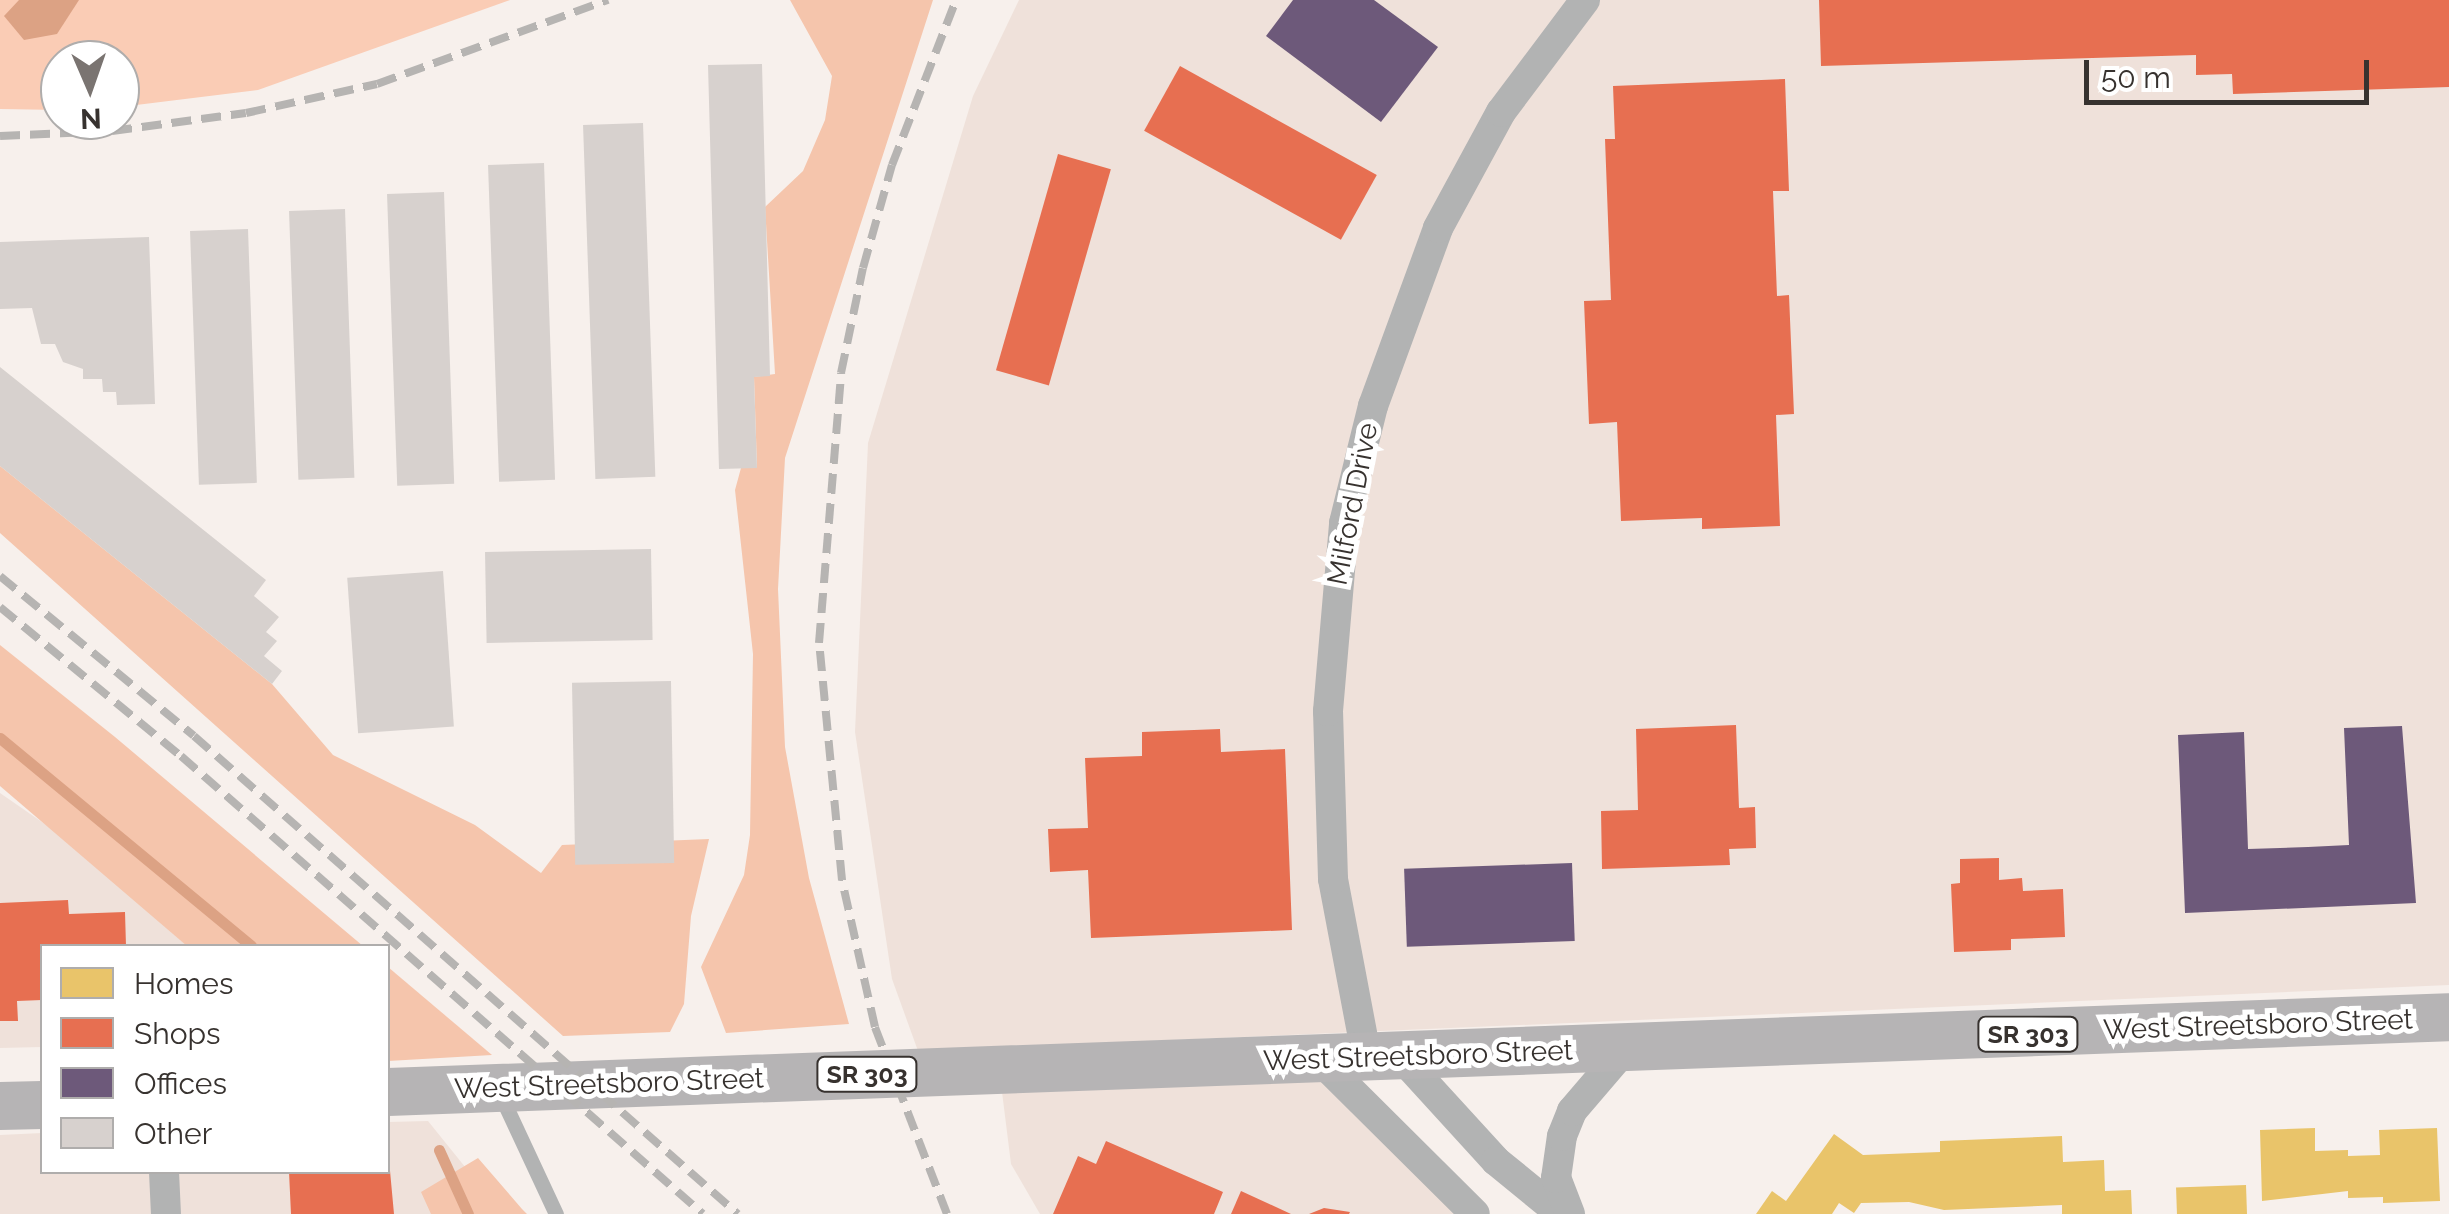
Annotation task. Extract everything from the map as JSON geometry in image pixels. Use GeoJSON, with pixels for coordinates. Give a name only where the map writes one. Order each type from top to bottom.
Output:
{"type":"FeatureCollection","features":[{"type":"Feature","properties":{"kind":"main road","name":"West Streetsboro Street"},"geometry":{"type":"LineString","coordinates":[[390,1092],[1385,1059],[2449,1017]]}},
{"type":"Feature","properties":{"kind":"main road"},"geometry":{"type":"LineString","coordinates":[[0,1106],[40,1105]]}},
{"type":"Feature","properties":{"kind":"street","name":"Milford Drive"},"geometry":{"type":"LineString","coordinates":[[1385,1059],[1333,880],[1330,662],[1344,523],[1373,406],[1438,228],[1501,112],[1585,0]]}},
{"type":"Feature","properties":{"kind":"street"},"geometry":{"type":"LineString","coordinates":[[1570,1214],[1556,1178],[1562,1136],[1572,1112],[1625,1049]]}},
{"type":"Feature","properties":{"kind":"street"},"geometry":{"type":"LineString","coordinates":[[1385,1059],[1496,1161],[1561,1214]]}},
{"type":"Feature","properties":{"kind":"street"},"geometry":{"type":"LineString","coordinates":[[1320,1060],[1475,1214]]}},
{"type":"Feature","properties":{"kind":"street"},"geometry":{"type":"LineString","coordinates":[[164,1174],[166,1214]]}},
{"type":"Feature","properties":{"kind":"lane"},"geometry":{"type":"LineString","coordinates":[[497,1088],[556,1214]]}},
{"type":"Feature","properties":{"kind":"shaded area"},"geometry":{"type":"Polygon","coordinates":[[[0,0],[510,0],[258,90],[140,105],[140,40],[40,40],[40,110],[0,109],[0,0]]]}},
{"type":"Feature","properties":{"kind":"shaded area"},"geometry":{"type":"Polygon","coordinates":[[[19,0],[79,0],[57,34],[24,40],[4,16],[19,0]]]}},
{"type":"Feature","properties":{"kind":"shaded area"},"geometry":{"type":"Polygon","coordinates":[[[790,0],[933,0],[785,458],[778,589],[785,747],[809,878],[849,1024],[726,1033],[701,967],[744,875],[750,835],[753,654],[735,490],[741,468],[757,467],[754,377],[775,374],[765,207],[803,171],[825,120],[832,76],[790,0]]]}},
{"type":"Feature","properties":{"kind":"shaded area"},"geometry":{"type":"Polygon","coordinates":[[[1019,0],[2449,0],[2449,985],[918,1051],[892,979],[855,732],[868,443],[973,96],[1019,0]]]}},
{"type":"Feature","properties":{"kind":"shaded area"},"geometry":{"type":"Polygon","coordinates":[[[0,466],[272,684],[333,755],[475,825],[541,873],[562,845],[709,839],[691,916],[684,1004],[670,1032],[563,1036],[0,533],[0,466]]]}},
{"type":"Feature","properties":{"kind":"shaded area"},"geometry":{"type":"Polygon","coordinates":[[[0,645],[361,944],[185,944],[0,786],[0,645]]]}},
{"type":"Feature","properties":{"kind":"shaded area"},"geometry":{"type":"Polygon","coordinates":[[[0,793],[218,944],[40,944],[40,1047],[0,1048],[0,793]]]}},
{"type":"Feature","properties":{"kind":"shaded area"},"geometry":{"type":"Polygon","coordinates":[[[390,969],[492,1055],[390,1061],[390,969]]]}},
{"type":"Feature","properties":{"kind":"shaded area"},"geometry":{"type":"Polygon","coordinates":[[[1320,1060],[1475,1214],[1040,1214],[1011,1164],[999,1068],[1320,1060]]]}},
{"type":"Feature","properties":{"kind":"shaded area"},"geometry":{"type":"Polygon","coordinates":[[[428,1121],[503,1214],[0,1214],[0,1135],[40,1133],[40,1174],[390,1174],[390,1122],[428,1121]]]}},
{"type":"Feature","properties":{"kind":"shaded area"},"geometry":{"type":"Polygon","coordinates":[[[478,1158],[527,1214],[431,1214],[421,1192],[478,1158]]]}},
{"type":"Feature","properties":{"kind":"building: Homes"},"geometry":{"type":"Polygon","coordinates":[[[2315,1128],[2315,1151],[2348,1150],[2348,1156],[2380,1155],[2379,1130],[2437,1128],[2440,1201],[2383,1203],[2383,1197],[2348,1198],[2348,1191],[2262,1201],[2260,1130],[2315,1128]]]}},
{"type":"Feature","properties":{"kind":"building: Homes"},"geometry":{"type":"Polygon","coordinates":[[[1834,1134],[1863,1155],[1940,1152],[1940,1141],[2062,1136],[2063,1162],[2104,1160],[2105,1191],[2131,1190],[2132,1214],[2062,1214],[2062,1205],[1944,1210],[1909,1202],[1861,1203],[1854,1213],[1839,1203],[1832,1214],[1756,1214],[1772,1191],[1786,1201],[1834,1134]]]}},
{"type":"Feature","properties":{"kind":"building: Homes"},"geometry":{"type":"Polygon","coordinates":[[[2246,1185],[2247,1214],[2177,1214],[2176,1187],[2246,1185]]]}},
{"type":"Feature","properties":{"kind":"building: Shops"},"geometry":{"type":"Polygon","coordinates":[[[1819,0],[2449,0],[2449,87],[2233,94],[2232,74],[2196,75],[2196,55],[1821,66],[1819,0]]]}},
{"type":"Feature","properties":{"kind":"building: Shops"},"geometry":{"type":"Polygon","coordinates":[[[1180,66],[1377,175],[1341,240],[1144,131],[1180,66]]]}},
{"type":"Feature","properties":{"kind":"building: Shops"},"geometry":{"type":"Polygon","coordinates":[[[1785,79],[1789,191],[1773,191],[1777,296],[1789,295],[1794,414],[1776,415],[1780,526],[1702,529],[1702,518],[1621,521],[1617,422],[1589,424],[1584,301],[1611,300],[1605,139],[1615,139],[1613,86],[1785,79]]]}},
{"type":"Feature","properties":{"kind":"building: Shops"},"geometry":{"type":"Polygon","coordinates":[[[1058,154],[1111,169],[1049,385],[996,370],[1058,154]]]}},
{"type":"Feature","properties":{"kind":"building: Shops"},"geometry":{"type":"Polygon","coordinates":[[[1736,725],[1739,808],[1755,807],[1756,848],[1729,849],[1730,865],[1602,869],[1601,811],[1638,810],[1636,729],[1736,725]]]}},
{"type":"Feature","properties":{"kind":"building: Shops"},"geometry":{"type":"Polygon","coordinates":[[[1220,729],[1221,752],[1285,749],[1292,930],[1091,938],[1088,870],[1050,872],[1048,829],[1088,828],[1085,758],[1142,756],[1142,732],[1220,729]]]}},
{"type":"Feature","properties":{"kind":"building: Shops"},"geometry":{"type":"Polygon","coordinates":[[[1999,858],[1999,880],[2022,878],[2023,891],[2063,889],[2065,937],[2011,939],[2011,950],[1954,952],[1951,884],[1960,883],[1960,859],[1999,858]]]}},
{"type":"Feature","properties":{"kind":"building: Shops"},"geometry":{"type":"Polygon","coordinates":[[[68,900],[69,914],[125,912],[126,944],[40,944],[40,1000],[17,1001],[18,1021],[0,1021],[0,903],[68,900]]]}},
{"type":"Feature","properties":{"kind":"building: Shops"},"geometry":{"type":"Polygon","coordinates":[[[1106,1141],[1223,1192],[1214,1214],[1053,1214],[1078,1156],[1096,1164],[1106,1141]]]}},
{"type":"Feature","properties":{"kind":"building: Shops"},"geometry":{"type":"Polygon","coordinates":[[[390,1171],[394,1214],[291,1214],[289,1174],[390,1174],[390,1171]]]}},
{"type":"Feature","properties":{"kind":"building: Shops"},"geometry":{"type":"Polygon","coordinates":[[[1241,1191],[1291,1214],[1231,1214],[1241,1191]]]}},
{"type":"Feature","properties":{"kind":"building: Shops"},"geometry":{"type":"Polygon","coordinates":[[[1324,1208],[1350,1212],[1309,1214],[1324,1208]]]}},
{"type":"Feature","properties":{"kind":"building: Offices"},"geometry":{"type":"Polygon","coordinates":[[[1293,0],[1374,0],[1438,47],[1381,122],[1266,36],[1293,0]]]}},
{"type":"Feature","properties":{"kind":"building: Offices"},"geometry":{"type":"Polygon","coordinates":[[[2402,726],[2416,903],[2185,913],[2178,735],[2244,732],[2248,849],[2308,847],[2349,845],[2344,728],[2402,726]]]}},
{"type":"Feature","properties":{"kind":"building: Offices"},"geometry":{"type":"Polygon","coordinates":[[[1572,863],[1575,941],[1407,947],[1404,869],[1572,863]]]}},
{"type":"Feature","properties":{"kind":"building: Other"},"geometry":{"type":"Polygon","coordinates":[[[762,64],[770,376],[754,377],[757,468],[719,469],[708,65],[762,64]]]}},
{"type":"Feature","properties":{"kind":"building: Other"},"geometry":{"type":"Polygon","coordinates":[[[643,123],[655,477],[595,479],[583,125],[643,123]]]}},
{"type":"Feature","properties":{"kind":"building: Other"},"geometry":{"type":"Polygon","coordinates":[[[544,163],[555,480],[499,482],[488,165],[544,163]]]}},
{"type":"Feature","properties":{"kind":"building: Other"},"geometry":{"type":"Polygon","coordinates":[[[444,192],[454,484],[397,486],[387,194],[444,192]]]}},
{"type":"Feature","properties":{"kind":"building: Other"},"geometry":{"type":"Polygon","coordinates":[[[345,209],[354,478],[298,480],[289,211],[345,209]]]}},
{"type":"Feature","properties":{"kind":"building: Other"},"geometry":{"type":"Polygon","coordinates":[[[248,229],[257,483],[199,485],[190,231],[248,229]]]}},
{"type":"Feature","properties":{"kind":"building: Other"},"geometry":{"type":"Polygon","coordinates":[[[149,237],[155,404],[117,405],[116,392],[103,392],[102,379],[83,379],[83,369],[63,362],[55,344],[41,344],[32,308],[0,309],[0,242],[149,237]]]}},
{"type":"Feature","properties":{"kind":"building: Other"},"geometry":{"type":"Polygon","coordinates":[[[0,367],[266,580],[254,596],[279,617],[266,632],[277,641],[264,656],[282,671],[272,684],[0,466],[0,367]]]}},
{"type":"Feature","properties":{"kind":"building: Other"},"geometry":{"type":"Polygon","coordinates":[[[651,549],[653,640],[487,643],[485,552],[651,549]]]}},
{"type":"Feature","properties":{"kind":"building: Other"},"geometry":{"type":"Polygon","coordinates":[[[443,571],[454,727],[358,733],[347,578],[443,571]]]}},
{"type":"Feature","properties":{"kind":"building: Other"},"geometry":{"type":"Polygon","coordinates":[[[671,681],[674,863],[575,865],[572,683],[671,681]]]}},
{"type":"Feature","properties":{"kind":"waterway"},"geometry":{"type":"LineString","coordinates":[[0,738],[249,944]]}},
{"type":"Feature","properties":{"kind":"waterway"},"geometry":{"type":"LineString","coordinates":[[439,1150],[468,1214]]}},
{"type":"Feature","properties":{"kind":"railway"},"geometry":{"type":"LineString","coordinates":[[0,136],[112,131],[246,113],[377,84],[608,0]]}},
{"type":"Feature","properties":{"kind":"railway"},"geometry":{"type":"LineString","coordinates":[[947,1214],[875,1027],[842,880],[819,643],[841,373],[863,268],[892,165],[956,0]]}},
{"type":"Feature","properties":{"kind":"railway"},"geometry":{"type":"LineString","coordinates":[[0,576],[194,736],[738,1214]]}},
{"type":"Feature","properties":{"kind":"railway"},"geometry":{"type":"LineString","coordinates":[[0,607],[181,756],[703,1214]]}}]}
